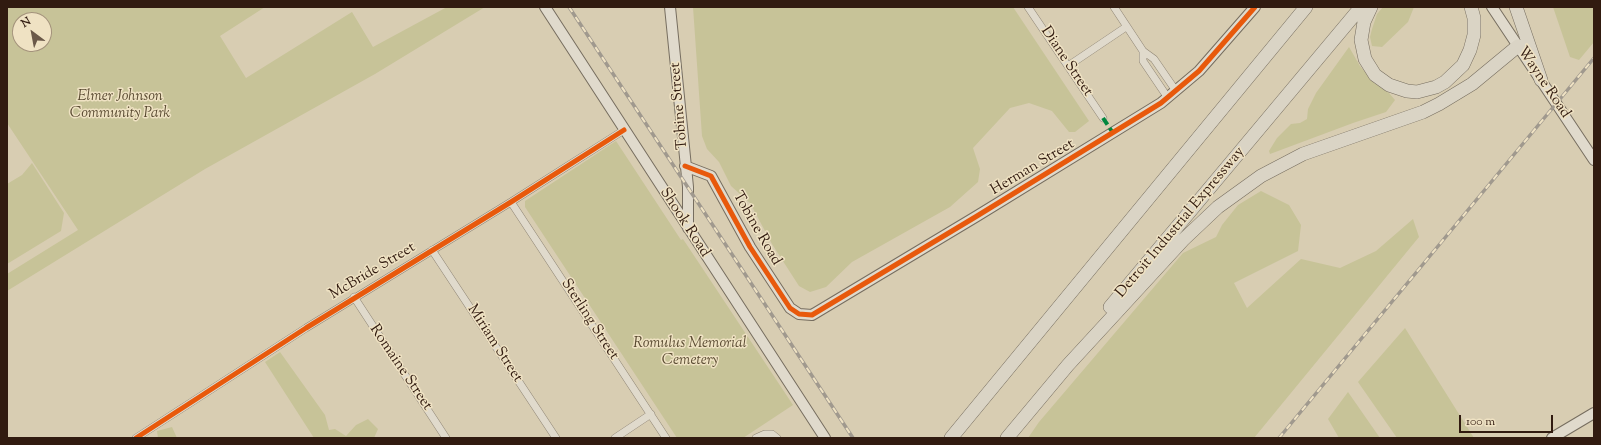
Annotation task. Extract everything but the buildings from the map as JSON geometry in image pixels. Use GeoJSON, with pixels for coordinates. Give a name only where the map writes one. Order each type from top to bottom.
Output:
{"type":"FeatureCollection","features":[{"type":"Feature","properties":{"kind":"highway"},"geometry":{"type":"LineString","coordinates":[[1210,125],[1232,88],[1294,7]]}},
{"type":"Feature","properties":{"kind":"highway"},"geometry":{"type":"LineString","coordinates":[[951,438],[1306,7]]}},
{"type":"Feature","properties":{"kind":"highway","name":"Detroit Industrial Expressway"},"geometry":{"type":"LineString","coordinates":[[999,438],[1205,196],[1361,7]]}},
{"type":"Feature","properties":{"kind":"highway"},"geometry":{"type":"LineString","coordinates":[[1371,7],[1364,22],[1361,40],[1365,59],[1375,75],[1389,85],[1407,91],[1417,92],[1431,89],[1445,82],[1463,65],[1470,50],[1474,35],[1474,18],[1471,7]]}},
{"type":"Feature","properties":{"kind":"highway"},"geometry":{"type":"LineString","coordinates":[[1516,7],[1541,80]]}},
{"type":"Feature","properties":{"kind":"highway"},"geometry":{"type":"LineString","coordinates":[[1007,438],[1068,365],[1183,240],[1218,207],[1261,176],[1302,154],[1423,112],[1439,104],[1472,84],[1518,46]]}},
{"type":"Feature","properties":{"kind":"street","name":"Shook Road"},"geometry":{"type":"LineString","coordinates":[[545,7],[825,438]]}},
{"type":"Feature","properties":{"kind":"street","name":"Tobine Street"},"geometry":{"type":"LineString","coordinates":[[670,7],[688,187],[688,229]]}},
{"type":"Feature","properties":{"kind":"street","name":"Diane Street"},"geometry":{"type":"LineString","coordinates":[[1028,7],[1103,118]]}},
{"type":"Feature","properties":{"kind":"street"},"geometry":{"type":"LineString","coordinates":[[1114,7],[1143,51],[1154,59],[1172,94]]}},
{"type":"Feature","properties":{"kind":"street","name":"Herman Street"},"geometry":{"type":"LineString","coordinates":[[799,314],[812,315],[827,307],[1119,129],[1172,94],[1199,71],[1255,7]]}},
{"type":"Feature","properties":{"kind":"street","name":"Wayne Road"},"geometry":{"type":"LineString","coordinates":[[1492,7],[1594,160]]}},
{"type":"Feature","properties":{"kind":"street"},"geometry":{"type":"LineString","coordinates":[[1068,66],[1126,27]]}},
{"type":"Feature","properties":{"kind":"street","name":"McBride Street"},"geometry":{"type":"LineString","coordinates":[[136,438],[354,297],[511,202],[624,130]]}},
{"type":"Feature","properties":{"kind":"street","name":"Tobine Road"},"geometry":{"type":"LineString","coordinates":[[685,166],[711,176],[750,247],[790,308],[799,314]]}},
{"type":"Feature","properties":{"kind":"street","name":"Sterling Street"},"geometry":{"type":"LineString","coordinates":[[511,202],[666,438]]}},
{"type":"Feature","properties":{"kind":"street","name":"Miriam Street"},"geometry":{"type":"LineString","coordinates":[[432,250],[556,438]]}},
{"type":"Feature","properties":{"kind":"street","name":"Romaine Street"},"geometry":{"type":"LineString","coordinates":[[354,297],[446,438]]}},
{"type":"Feature","properties":{"kind":"street"},"geometry":{"type":"LineString","coordinates":[[1552,438],[1594,413]]}},
{"type":"Feature","properties":{"kind":"street"},"geometry":{"type":"LineString","coordinates":[[615,438],[651,414]]}},
{"type":"Feature","properties":{"kind":"street"},"geometry":{"type":"LineString","coordinates":[[756,438],[770,434],[777,438]]}},
{"type":"Feature","properties":{"kind":"green space","name":"Elmer Johnson Community Park"},"geometry":{"type":"Polygon","coordinates":[[[7,7],[265,7],[220,36],[246,78],[352,12],[373,47],[447,7],[485,7],[375,74],[205,169],[7,291],[7,274],[78,230],[7,123],[7,7]]]}},
{"type":"Feature","properties":{"kind":"green space"},"geometry":{"type":"Polygon","coordinates":[[[693,7],[1013,7],[1089,121],[1075,132],[1069,132],[1052,111],[1029,103],[1010,108],[973,148],[980,169],[978,182],[950,207],[852,262],[826,287],[810,292],[799,286],[772,244],[750,203],[731,186],[719,162],[707,149],[702,136],[693,7]]]}},
{"type":"Feature","properties":{"kind":"green space"},"geometry":{"type":"Polygon","coordinates":[[[1383,7],[1414,7],[1408,22],[1382,47],[1372,46],[1370,37],[1372,29],[1377,14],[1383,7]]]}},
{"type":"Feature","properties":{"kind":"green space"},"geometry":{"type":"Polygon","coordinates":[[[1553,7],[1594,7],[1594,42],[1579,60],[1570,57],[1553,7]]]}},
{"type":"Feature","properties":{"kind":"green space"},"geometry":{"type":"Polygon","coordinates":[[[1349,47],[1360,66],[1374,83],[1389,93],[1395,100],[1386,112],[1270,154],[1269,151],[1277,138],[1291,124],[1300,123],[1307,119],[1308,109],[1316,93],[1349,47]]]}},
{"type":"Feature","properties":{"kind":"green space","name":"Romulus Memorial Cemetery"},"geometry":{"type":"Polygon","coordinates":[[[616,141],[793,405],[743,438],[677,438],[525,207],[525,201],[616,141]]]}},
{"type":"Feature","properties":{"kind":"green space"},"geometry":{"type":"Polygon","coordinates":[[[32,163],[64,213],[61,231],[7,264],[7,184],[22,175],[32,163]]]}},
{"type":"Feature","properties":{"kind":"green space"},"geometry":{"type":"Polygon","coordinates":[[[1261,191],[1289,205],[1301,225],[1298,251],[1234,283],[1247,308],[1301,259],[1340,268],[1376,251],[1413,219],[1419,237],[1254,438],[1028,438],[1039,422],[1183,253],[1216,237],[1222,225],[1238,205],[1261,191]]]}},
{"type":"Feature","properties":{"kind":"green space"},"geometry":{"type":"Polygon","coordinates":[[[1405,328],[1474,438],[1397,438],[1358,382],[1405,328]]]}},
{"type":"Feature","properties":{"kind":"green space"},"geometry":{"type":"Polygon","coordinates":[[[280,352],[325,415],[329,430],[335,429],[346,436],[356,425],[368,419],[378,429],[374,438],[314,438],[265,362],[280,352]]]}},
{"type":"Feature","properties":{"kind":"green space"},"geometry":{"type":"Polygon","coordinates":[[[1348,392],[1380,438],[1339,438],[1328,419],[1348,392]]]}},
{"type":"Feature","properties":{"kind":"green space"},"geometry":{"type":"Polygon","coordinates":[[[172,427],[177,438],[158,438],[157,431],[172,427]]]}},
{"type":"Feature","properties":{"kind":"railway"},"geometry":{"type":"LineString","coordinates":[[569,7],[853,438]]}},
{"type":"Feature","properties":{"kind":"railway"},"geometry":{"type":"LineString","coordinates":[[1279,438],[1594,58]]}},
{"type":"Feature","properties":{"kind":"marked path"},"geometry":{"type":"LineString","coordinates":[[1103,118],[1113,133]]}},
{"type":"Feature","properties":{"kind":"cycle path"},"geometry":{"type":"LineString","coordinates":[[685,166],[711,176],[750,247],[790,308],[799,314],[812,315],[1161,103],[1199,71],[1255,7]]}},
{"type":"Feature","properties":{"kind":"cycle path"},"geometry":{"type":"LineString","coordinates":[[136,438],[306,328],[511,202],[624,130]]}}]}
